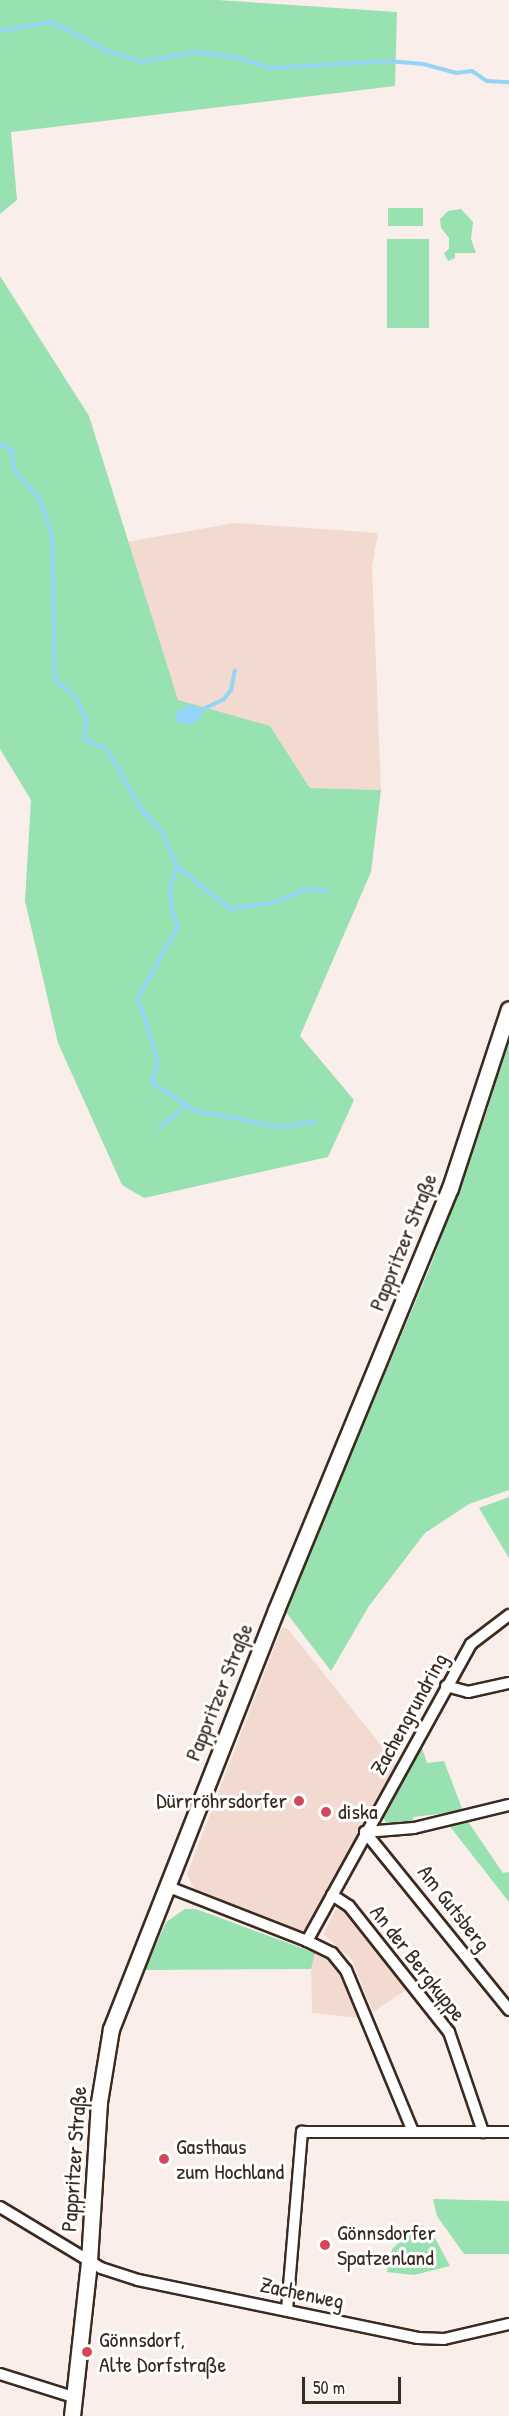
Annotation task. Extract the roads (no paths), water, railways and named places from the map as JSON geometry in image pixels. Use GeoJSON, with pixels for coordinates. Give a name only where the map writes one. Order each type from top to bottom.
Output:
{"type":"FeatureCollection","features":[{"type":"Feature","properties":{"kind":"street","name":"Pappritzer Straße"},"geometry":{"type":"LineString","coordinates":[[72,2416],[76,2398],[89,2261],[105,2059],[131,1970],[450,1188],[509,1009]]}},
{"type":"Feature","properties":{"kind":"street","name":"Zachengrundring"},"geometry":{"type":"LineString","coordinates":[[307,1941],[365,1832],[471,1644],[509,1615]]}},
{"type":"Feature","properties":{"kind":"street"},"geometry":{"type":"LineString","coordinates":[[446,1686],[468,1692],[509,1683]]}},
{"type":"Feature","properties":{"kind":"street"},"geometry":{"type":"LineString","coordinates":[[365,1832],[414,1828],[509,1804]]}},
{"type":"Feature","properties":{"kind":"street","name":"Am Gutsberg"},"geometry":{"type":"LineString","coordinates":[[365,1832],[509,2010]]}},
{"type":"Feature","properties":{"kind":"street"},"geometry":{"type":"LineString","coordinates":[[166,1886],[332,1953],[346,1970],[413,2132]]}},
{"type":"Feature","properties":{"kind":"street","name":"An der Bergkuppe"},"geometry":{"type":"LineString","coordinates":[[332,1895],[349,1906],[449,2032],[483,2132]]}},
{"type":"Feature","properties":{"kind":"street"},"geometry":{"type":"LineString","coordinates":[[287,2310],[302,2132],[509,2132]]}},
{"type":"Feature","properties":{"kind":"street","name":"Zachenweg"},"geometry":{"type":"LineString","coordinates":[[0,2207],[80,2252],[89,2261],[138,2280],[418,2338],[444,2339],[509,2324]]}},
{"type":"Feature","properties":{"kind":"street"},"geometry":{"type":"LineString","coordinates":[[0,2374],[76,2398]]}},
{"type":"Feature","properties":{"kind":"water"},"geometry":{"type":"Polygon","coordinates":[[[191,704],[203,709],[201,718],[189,725],[177,722],[175,712],[191,704]]]}},
{"type":"Feature","properties":{"kind":"waterway"},"geometry":{"type":"LineString","coordinates":[[0,31],[52,22],[107,51],[142,62],[194,52],[235,57],[272,68],[388,61],[423,64],[456,73],[472,71],[487,81],[509,82]]}},
{"type":"Feature","properties":{"kind":"waterway"},"geometry":{"type":"LineString","coordinates":[[0,444],[12,450],[14,470],[39,498],[52,536],[55,680],[76,697],[86,719],[84,739],[104,748],[114,761],[142,811],[162,831],[177,866],[170,887],[172,912],[178,926],[138,998],[158,1061],[152,1083],[196,1111],[281,1127],[315,1121]]}},
{"type":"Feature","properties":{"kind":"waterway"},"geometry":{"type":"LineString","coordinates":[[203,709],[224,699],[231,690],[235,670]]}},
{"type":"Feature","properties":{"kind":"waterway"},"geometry":{"type":"LineString","coordinates":[[177,866],[230,909],[276,902],[305,889],[327,891]]}},
{"type":"Feature","properties":{"kind":"waterway"},"geometry":{"type":"LineString","coordinates":[[160,1127],[185,1106]]}},
{"type":"Feature","properties":{"kind":"place","name":"Dürrröhrsdorfer"},"geometry":{"type":"Point","coordinates":[299,1801]}},
{"type":"Feature","properties":{"kind":"place","name":"diska"},"geometry":{"type":"Point","coordinates":[326,1812]}},
{"type":"Feature","properties":{"kind":"place","name":"Gasthaus zum Hochland"},"geometry":{"type":"Point","coordinates":[164,2159]}},
{"type":"Feature","properties":{"kind":"place","name":"Gönnsdorfer Spatzenland"},"geometry":{"type":"Point","coordinates":[325,2245]}},
{"type":"Feature","properties":{"kind":"place","name":"Gönnsdorf, Alte Dorfstraße"},"geometry":{"type":"Point","coordinates":[87,2352]}}]}
